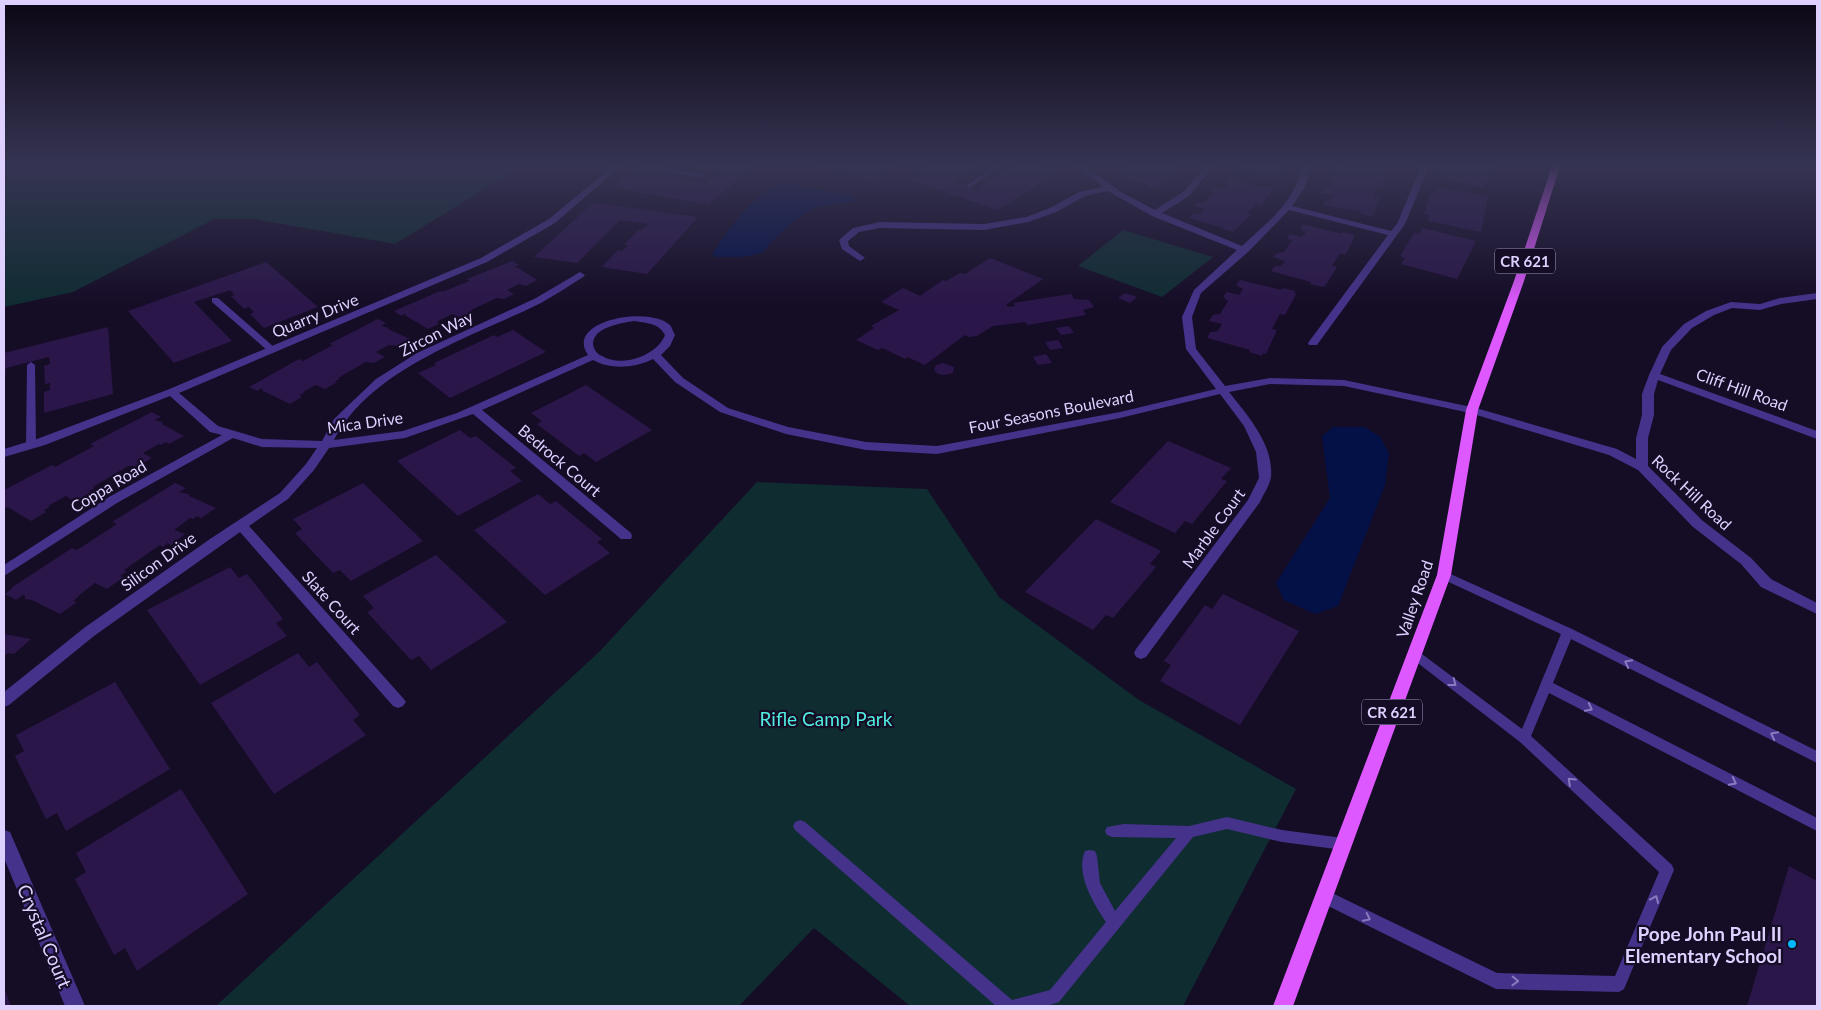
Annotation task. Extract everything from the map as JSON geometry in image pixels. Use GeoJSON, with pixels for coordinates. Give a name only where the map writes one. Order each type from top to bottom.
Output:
{"type":"FeatureCollection","features":[{"type":"Feature","properties":{"kind":"main road","name":"Valley Road"},"geometry":{"type":"LineString","coordinates":[[1283,1006],[1444,575],[1472,410],[1519,281],[1541,213]]}},
{"type":"Feature","properties":{"kind":"street","name":"Quarry Drive"},"geometry":{"type":"LineString","coordinates":[[4,453],[31,445],[171,392],[484,260],[552,221],[561,213]]}},
{"type":"Feature","properties":{"kind":"street"},"geometry":{"type":"LineString","coordinates":[[860,258],[845,247],[843,240],[856,230],[880,225],[984,226],[1028,219],[1044,213]]}},
{"type":"Feature","properties":{"kind":"street","name":"Marble Court"},"geometry":{"type":"LineString","coordinates":[[1141,653],[1254,502],[1265,478],[1262,452],[1249,426],[1220,390],[1191,349],[1187,317],[1197,292],[1245,250],[1281,213]]}},
{"type":"Feature","properties":{"kind":"street"},"geometry":{"type":"LineString","coordinates":[[1311,213],[1393,234]]}},
{"type":"Feature","properties":{"kind":"street"},"geometry":{"type":"LineString","coordinates":[[1313,343],[1393,234],[1405,213]]}},
{"type":"Feature","properties":{"kind":"street"},"geometry":{"type":"LineString","coordinates":[[1155,214],[1245,250]]}},
{"type":"Feature","properties":{"kind":"street","name":"Zircon Way"},"geometry":{"type":"LineString","coordinates":[[326,444],[338,421],[380,381],[421,355],[539,300],[580,275]]}},
{"type":"Feature","properties":{"kind":"street"},"geometry":{"type":"LineString","coordinates":[[1642,467],[1642,438],[1648,415],[1648,394],[1666,348],[1688,326],[1710,313],[1731,305],[1760,306],[1817,296]]}},
{"type":"Feature","properties":{"kind":"street"},"geometry":{"type":"LineString","coordinates":[[634,318],[658,322],[666,327],[670,333],[670,340],[665,348],[655,355],[632,363],[619,364],[606,362],[594,356],[589,352],[587,345],[597,330],[607,324],[634,318]]}},
{"type":"Feature","properties":{"kind":"street","name":"Four Seasons Boulevard"},"geometry":{"type":"LineString","coordinates":[[655,355],[679,380],[724,410],[786,430],[866,446],[937,450],[1120,415],[1220,390],[1270,381],[1313,380],[1344,384],[1472,410]]}},
{"type":"Feature","properties":{"kind":"street","name":"Mica Drive"},"geometry":{"type":"LineString","coordinates":[[171,392],[214,429],[262,443],[326,444],[405,434],[474,409],[594,356]]}},
{"type":"Feature","properties":{"kind":"street","name":"Cliff Hill Road"},"geometry":{"type":"LineString","coordinates":[[1654,376],[1817,435]]}},
{"type":"Feature","properties":{"kind":"street","name":"Bedrock Court"},"geometry":{"type":"LineString","coordinates":[[474,409],[626,536]]}},
{"type":"Feature","properties":{"kind":"street","name":"Rock Hill Road"},"geometry":{"type":"LineString","coordinates":[[1472,410],[1613,452],[1642,467],[1698,524],[1746,561],[1766,582],[1817,609]]}},
{"type":"Feature","properties":{"kind":"street","name":"Coppa Road"},"geometry":{"type":"LineString","coordinates":[[4,571],[113,500],[232,434]]}},
{"type":"Feature","properties":{"kind":"street","name":"Silicon Drive"},"geometry":{"type":"LineString","coordinates":[[4,701],[89,632],[284,496],[326,444]]}},
{"type":"Feature","properties":{"kind":"street","name":"Slate Court"},"geometry":{"type":"LineString","coordinates":[[241,525],[398,702]]}},
{"type":"Feature","properties":{"kind":"street","name":"Crystal Court"},"geometry":{"type":"LineString","coordinates":[[4,838],[75,1006]]}},
{"type":"Feature","properties":{"kind":"lane"},"geometry":{"type":"LineString","coordinates":[[215,300],[272,350]]}},
{"type":"Feature","properties":{"kind":"lane"},"geometry":{"type":"LineString","coordinates":[[31,445],[32,365]]}},
{"type":"Feature","properties":{"kind":"lane"},"geometry":{"type":"LineString","coordinates":[[1444,575],[1568,632],[1817,757]]}},
{"type":"Feature","properties":{"kind":"lane"},"geometry":{"type":"LineString","coordinates":[[1524,738],[1568,632]]}},
{"type":"Feature","properties":{"kind":"lane"},"geometry":{"type":"LineString","coordinates":[[1323,896],[1496,980],[1620,984],[1668,870],[1524,738],[1414,654]]}},
{"type":"Feature","properties":{"kind":"lane"},"geometry":{"type":"LineString","coordinates":[[1545,685],[1817,825]]}},
{"type":"Feature","properties":{"kind":"lane"},"geometry":{"type":"LineString","coordinates":[[1112,831],[1189,832],[1228,823],[1282,836],[1343,844]]}},
{"type":"Feature","properties":{"kind":"lane"},"geometry":{"type":"LineString","coordinates":[[800,826],[1007,1006]]}},
{"type":"Feature","properties":{"kind":"lane"},"geometry":{"type":"LineString","coordinates":[[1016,1006],[1054,998],[1189,832]]}},
{"type":"Feature","properties":{"kind":"lane"},"geometry":{"type":"LineString","coordinates":[[1090,856],[1089,872],[1098,898],[1115,923]]}},
{"type":"Feature","properties":{"kind":"green space"},"geometry":{"type":"Polygon","coordinates":[[[4,213],[445,213],[395,244],[254,219],[214,219],[73,292],[4,307],[4,213]]]}},
{"type":"Feature","properties":{"kind":"green space"},"geometry":{"type":"Polygon","coordinates":[[[1123,230],[1213,257],[1162,297],[1078,266],[1123,230]]]}},
{"type":"Feature","properties":{"kind":"green space","name":"Rifle Camp Park"},"geometry":{"type":"Polygon","coordinates":[[[757,482],[927,489],[999,597],[1139,700],[1296,789],[1183,1006],[910,1006],[814,928],[739,1006],[216,1006],[600,651],[757,482]]]}},
{"type":"Feature","properties":{"kind":"shaded area"},"geometry":{"type":"Polygon","coordinates":[[[743,213],[806,213],[784,230],[762,253],[743,257],[716,257],[712,254],[743,213]]]}},
{"type":"Feature","properties":{"kind":"shaded area"},"geometry":{"type":"Polygon","coordinates":[[[1333,427],[1365,427],[1380,437],[1389,453],[1385,485],[1338,606],[1315,614],[1284,600],[1276,583],[1330,498],[1322,436],[1333,427]]]}},
{"type":"Feature","properties":{"kind":"building"},"geometry":{"type":"Polygon","coordinates":[[[582,213],[669,213],[698,217],[647,274],[602,267],[618,250],[622,251],[628,245],[624,245],[638,230],[642,230],[648,224],[620,220],[577,263],[534,257],[582,213]]]}},
{"type":"Feature","properties":{"kind":"building"},"geometry":{"type":"Polygon","coordinates":[[[1248,213],[1251,215],[1233,232],[1189,218],[1193,214],[1248,213]]]}},
{"type":"Feature","properties":{"kind":"building"},"geometry":{"type":"Polygon","coordinates":[[[1360,213],[1374,213],[1372,216],[1360,213]]]}},
{"type":"Feature","properties":{"kind":"building"},"geometry":{"type":"Polygon","coordinates":[[[1485,213],[1481,232],[1428,221],[1429,215],[1424,214],[1485,213]]]}},
{"type":"Feature","properties":{"kind":"building"},"geometry":{"type":"Polygon","coordinates":[[[1303,224],[1342,234],[1343,232],[1355,235],[1345,255],[1340,253],[1332,266],[1337,267],[1325,286],[1322,287],[1271,271],[1275,266],[1281,266],[1285,261],[1273,257],[1277,253],[1284,252],[1292,241],[1287,238],[1290,234],[1302,237],[1306,232],[1300,229],[1303,224]]]}},
{"type":"Feature","properties":{"kind":"building"},"geometry":{"type":"Polygon","coordinates":[[[1423,228],[1476,241],[1457,279],[1401,264],[1405,258],[1400,256],[1414,233],[1419,234],[1423,228]]]}},
{"type":"Feature","properties":{"kind":"building"},"geometry":{"type":"Polygon","coordinates":[[[990,258],[1043,279],[1006,305],[1009,307],[1015,306],[1013,303],[1071,294],[1074,299],[1089,300],[1094,307],[1083,310],[1086,315],[1028,325],[1025,322],[993,326],[977,336],[969,337],[965,335],[925,365],[907,357],[905,359],[882,348],[878,350],[856,340],[874,328],[871,326],[899,310],[881,302],[903,288],[920,296],[943,280],[946,281],[960,273],[965,274],[990,258]]]}},
{"type":"Feature","properties":{"kind":"building"},"geometry":{"type":"Polygon","coordinates":[[[512,261],[519,265],[514,267],[537,280],[526,286],[519,284],[507,290],[514,294],[504,299],[497,298],[471,310],[473,311],[469,312],[471,314],[459,319],[452,314],[437,322],[439,324],[428,329],[405,314],[401,316],[394,311],[440,291],[442,292],[470,281],[467,279],[512,261]]]}},
{"type":"Feature","properties":{"kind":"building"},"geometry":{"type":"Polygon","coordinates":[[[266,262],[318,307],[264,328],[250,314],[254,312],[249,307],[244,309],[231,296],[235,295],[230,290],[194,302],[232,341],[174,363],[128,311],[266,262]]]}},
{"type":"Feature","properties":{"kind":"building"},"geometry":{"type":"Polygon","coordinates":[[[1240,280],[1281,290],[1283,288],[1295,291],[1294,293],[1296,294],[1285,315],[1280,314],[1272,329],[1277,330],[1266,354],[1263,353],[1262,356],[1249,352],[1250,350],[1207,338],[1210,332],[1218,331],[1222,324],[1209,321],[1213,315],[1220,314],[1228,301],[1223,297],[1227,292],[1239,295],[1243,289],[1236,285],[1240,280]]]}},
{"type":"Feature","properties":{"kind":"building"},"geometry":{"type":"Polygon","coordinates":[[[1125,293],[1137,297],[1130,303],[1118,298],[1125,293]]]}},
{"type":"Feature","properties":{"kind":"building"},"geometry":{"type":"Polygon","coordinates":[[[378,319],[386,323],[381,326],[410,339],[398,346],[389,345],[376,352],[385,357],[374,363],[366,362],[338,378],[340,379],[335,381],[337,382],[325,389],[316,385],[303,392],[299,395],[302,397],[290,404],[263,391],[262,388],[257,391],[249,387],[299,359],[303,361],[333,345],[329,344],[378,319]]]}},
{"type":"Feature","properties":{"kind":"building"},"geometry":{"type":"Polygon","coordinates":[[[1069,326],[1074,333],[1061,335],[1056,328],[1069,326]]]}},
{"type":"Feature","properties":{"kind":"building"},"geometry":{"type":"Polygon","coordinates":[[[108,327],[113,394],[44,413],[44,392],[50,390],[50,383],[45,384],[44,366],[50,364],[49,357],[6,368],[4,379],[4,353],[108,327]]]}},
{"type":"Feature","properties":{"kind":"building"},"geometry":{"type":"Polygon","coordinates":[[[513,330],[546,352],[450,398],[418,373],[436,365],[434,363],[494,335],[497,337],[513,330]]]}},
{"type":"Feature","properties":{"kind":"building"},"geometry":{"type":"Polygon","coordinates":[[[1058,340],[1063,348],[1050,350],[1045,342],[1058,340]]]}},
{"type":"Feature","properties":{"kind":"building"},"geometry":{"type":"Polygon","coordinates":[[[1046,354],[1052,363],[1038,365],[1033,357],[1046,354]]]}},
{"type":"Feature","properties":{"kind":"building"},"geometry":{"type":"Polygon","coordinates":[[[943,363],[954,367],[953,373],[938,374],[934,370],[936,365],[943,363]]]}},
{"type":"Feature","properties":{"kind":"building"},"geometry":{"type":"Polygon","coordinates":[[[586,385],[652,430],[596,462],[584,453],[579,456],[537,424],[542,421],[531,413],[586,385]]]}},
{"type":"Feature","properties":{"kind":"building"},"geometry":{"type":"Polygon","coordinates":[[[152,412],[161,417],[154,420],[163,422],[162,424],[184,436],[169,444],[166,442],[161,445],[159,444],[143,453],[152,458],[138,466],[128,466],[93,487],[95,488],[89,491],[91,492],[75,502],[66,496],[48,506],[50,507],[44,510],[46,512],[31,521],[4,507],[4,490],[52,465],[55,467],[94,446],[90,444],[152,412]]]}},
{"type":"Feature","properties":{"kind":"building"},"geometry":{"type":"Polygon","coordinates":[[[460,430],[470,438],[476,436],[516,468],[510,471],[522,481],[458,516],[397,461],[460,430]]]}},
{"type":"Feature","properties":{"kind":"building"},"geometry":{"type":"Polygon","coordinates":[[[1168,441],[1231,468],[1221,479],[1227,481],[1192,524],[1185,521],[1175,533],[1110,502],[1168,441]]]}},
{"type":"Feature","properties":{"kind":"building"},"geometry":{"type":"Polygon","coordinates":[[[175,483],[186,488],[179,492],[189,494],[189,496],[216,508],[201,518],[197,516],[193,519],[190,518],[174,530],[185,534],[171,545],[167,543],[163,547],[160,545],[124,570],[126,572],[120,576],[124,577],[107,589],[95,583],[73,601],[77,602],[60,614],[32,600],[25,599],[23,595],[16,600],[5,594],[11,588],[72,548],[77,550],[117,524],[112,522],[175,483]]]}},
{"type":"Feature","properties":{"kind":"building"},"geometry":{"type":"Polygon","coordinates":[[[363,483],[423,541],[351,581],[340,570],[333,573],[295,533],[302,529],[293,519],[363,483]]]}},
{"type":"Feature","properties":{"kind":"building"},"geometry":{"type":"Polygon","coordinates":[[[538,494],[550,504],[556,501],[602,539],[597,542],[610,553],[545,595],[474,530],[538,494]]]}},
{"type":"Feature","properties":{"kind":"building"},"geometry":{"type":"Polygon","coordinates":[[[1096,519],[1161,551],[1150,564],[1156,567],[1113,618],[1106,615],[1093,630],[1025,592],[1096,519]]]}},
{"type":"Feature","properties":{"kind":"building"},"geometry":{"type":"Polygon","coordinates":[[[436,555],[507,622],[431,670],[419,656],[411,660],[367,612],[374,608],[363,596],[436,555]]]}},
{"type":"Feature","properties":{"kind":"building"},"geometry":{"type":"Polygon","coordinates":[[[230,567],[239,578],[247,574],[283,619],[276,623],[287,636],[200,685],[147,610],[230,567]]]}},
{"type":"Feature","properties":{"kind":"building"},"geometry":{"type":"Polygon","coordinates":[[[1223,594],[1299,631],[1240,725],[1160,681],[1171,665],[1164,661],[1205,605],[1212,609],[1223,594]]]}},
{"type":"Feature","properties":{"kind":"building"},"geometry":{"type":"Polygon","coordinates":[[[4,634],[31,639],[14,654],[8,653],[4,656],[4,634]]]}},
{"type":"Feature","properties":{"kind":"building"},"geometry":{"type":"Polygon","coordinates":[[[298,653],[309,667],[317,662],[360,715],[353,720],[366,735],[274,794],[211,703],[298,653]]]}},
{"type":"Feature","properties":{"kind":"building"},"geometry":{"type":"Polygon","coordinates":[[[115,682],[170,769],[66,831],[57,813],[46,819],[15,756],[24,751],[16,735],[115,682]]]}},
{"type":"Feature","properties":{"kind":"building"},"geometry":{"type":"Polygon","coordinates":[[[181,789],[248,894],[137,971],[125,948],[114,955],[75,879],[86,872],[76,853],[181,789]]]}},
{"type":"Feature","properties":{"kind":"building","name":"Pope John Paul II Elementary School"},"geometry":{"type":"Polygon","coordinates":[[[1789,866],[1817,881],[1817,1006],[1747,1006],[1789,866]]]}},
{"type":"Feature","properties":{"kind":"building"},"geometry":{"type":"Polygon","coordinates":[[[4,988],[11,1006],[4,1006],[4,988]]]}},
{"type":"Feature","properties":{"kind":"place","name":"Pope John Paul II Elementary School"},"geometry":{"type":"Point","coordinates":[1792,944]}}]}
